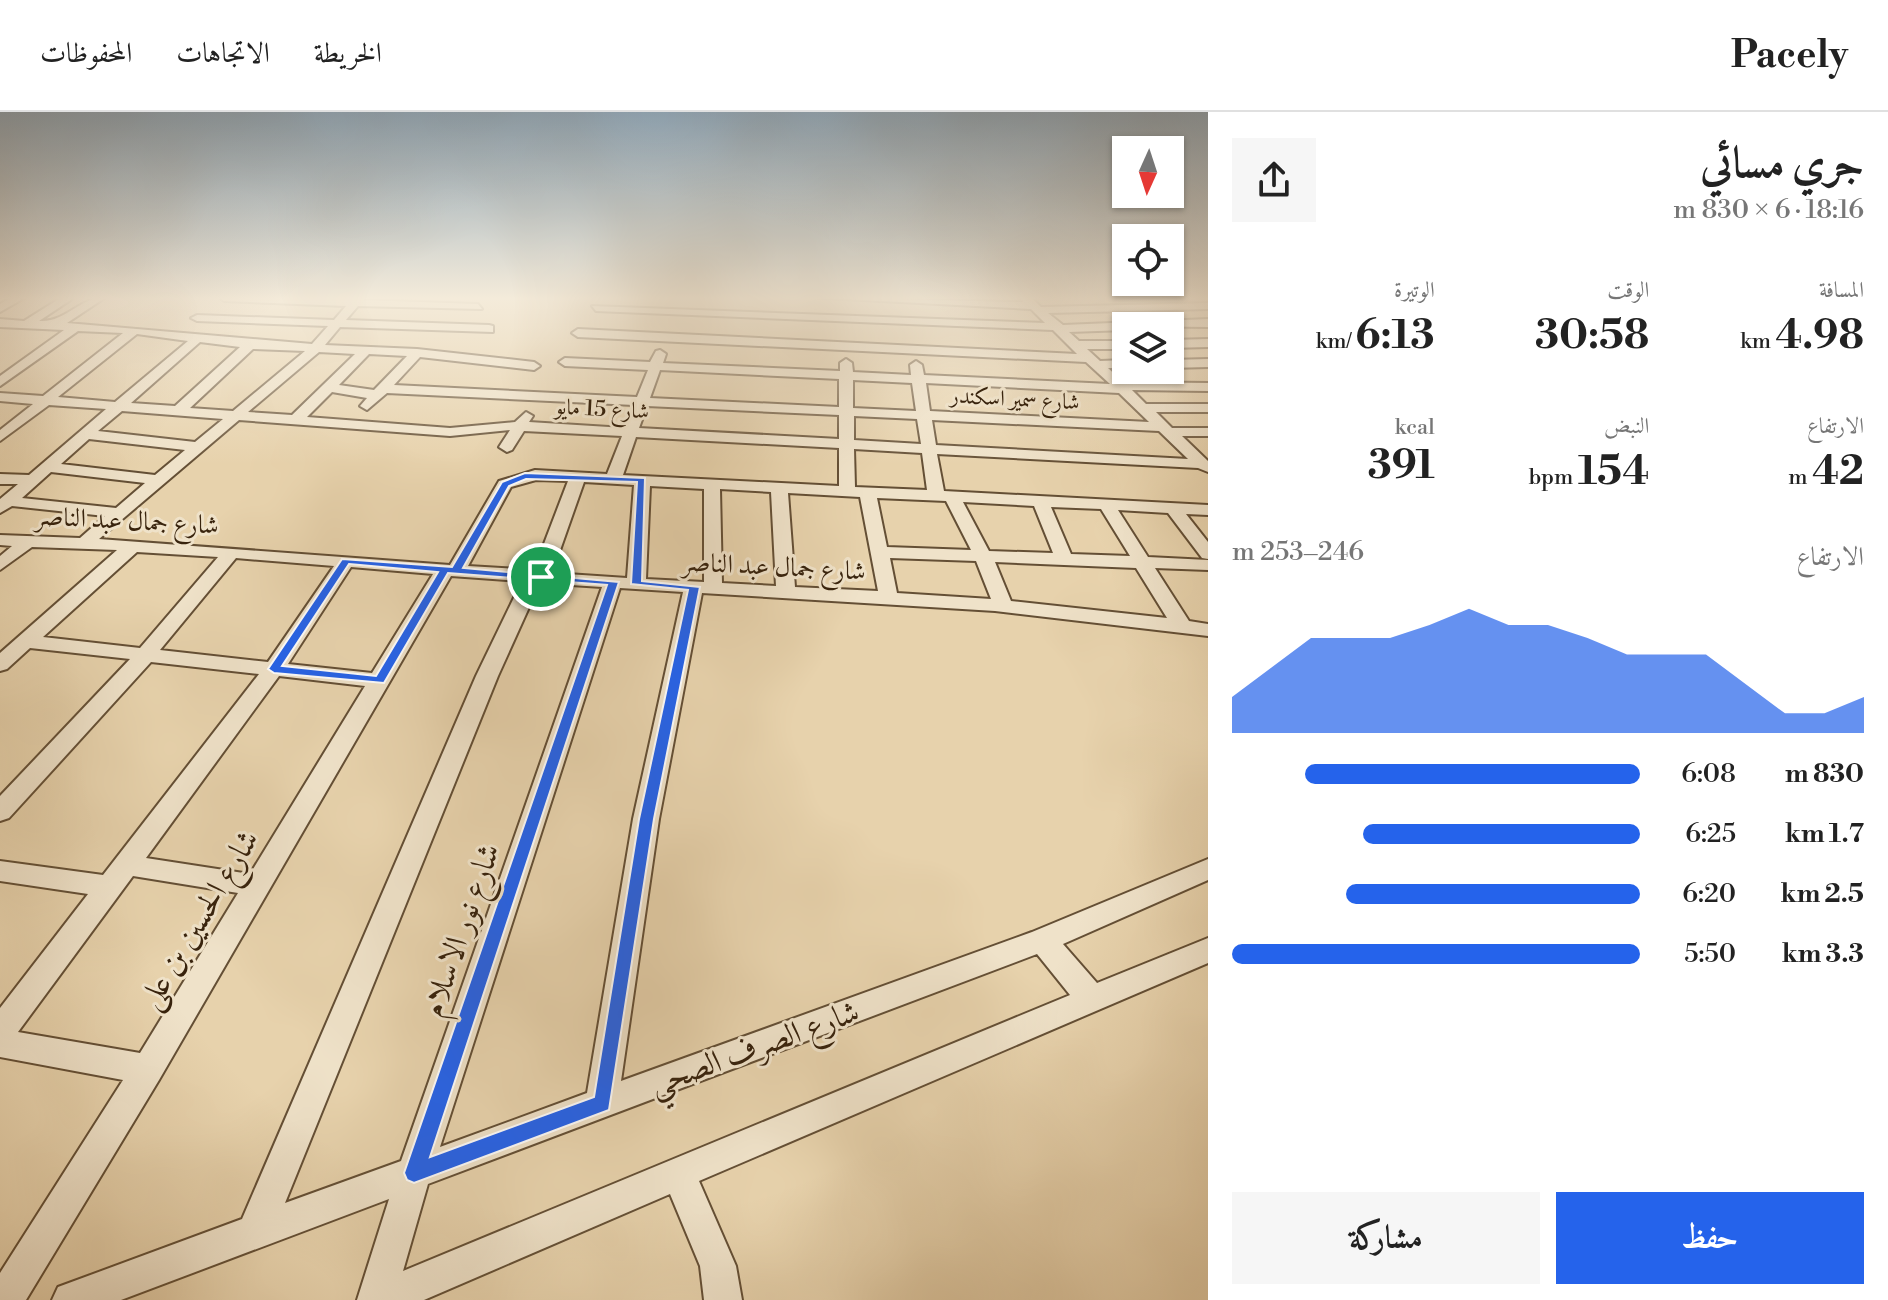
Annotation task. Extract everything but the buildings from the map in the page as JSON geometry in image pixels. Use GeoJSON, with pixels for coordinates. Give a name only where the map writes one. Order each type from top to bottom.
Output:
{"type":"FeatureCollection","features":[{"type":"Feature","properties":{"kind":"street"},"geometry":{"type":"LineString","coordinates":[[0,382],[41,352]]}},
{"type":"Feature","properties":{"kind":"street"},"geometry":{"type":"LineString","coordinates":[[0,437],[106,352]]}},
{"type":"Feature","properties":{"kind":"street"},"geometry":{"type":"LineString","coordinates":[[4,505],[181,352]]}},
{"type":"Feature","properties":{"kind":"street"},"geometry":{"type":"LineString","coordinates":[[179,410],[242,352]]}},
{"type":"Feature","properties":{"kind":"street"},"geometry":{"type":"LineString","coordinates":[[84,543],[311,352]]}},
{"type":"Feature","properties":{"kind":"street"},"geometry":{"type":"LineString","coordinates":[[296,420],[364,352]]}},
{"type":"Feature","properties":{"kind":"street"},"geometry":{"type":"LineString","coordinates":[[402,352],[534,366]]}},
{"type":"Feature","properties":{"kind":"street"},"geometry":{"type":"LineString","coordinates":[[613,479],[628,432],[661,352]]}},
{"type":"Feature","properties":{"kind":"street"},"geometry":{"type":"LineString","coordinates":[[726,370],[728,352]]}},
{"type":"Feature","properties":{"kind":"street"},"geometry":{"type":"LineString","coordinates":[[777,352],[778,372]]}},
{"type":"Feature","properties":{"kind":"street"},"geometry":{"type":"LineString","coordinates":[[846,352],[847,490]]}},
{"type":"Feature","properties":{"kind":"street"},"geometry":{"type":"LineString","coordinates":[[914,352],[929,448],[944,495],[983,556],[1003,604]]}},
{"type":"Feature","properties":{"kind":"street"},"geometry":{"type":"LineString","coordinates":[[965,352],[1112,363]]}},
{"type":"Feature","properties":{"kind":"street"},"geometry":{"type":"LineString","coordinates":[[1084,352],[1205,466]]}},
{"type":"Feature","properties":{"kind":"street"},"geometry":{"type":"LineString","coordinates":[[367,406],[417,353]]}},
{"type":"Feature","properties":{"kind":"street"},"geometry":{"type":"LineString","coordinates":[[565,362],[1122,388],[1208,387]]}},
{"type":"Feature","properties":{"kind":"street"},"geometry":{"type":"LineString","coordinates":[[1184,364],[1208,363]]}},
{"type":"Feature","properties":{"kind":"street","name":"شارع سمير اسكندر"},"geometry":{"type":"LineString","coordinates":[[328,387],[1168,430]]}},
{"type":"Feature","properties":{"kind":"street","name":"شارع 15 مايو"},"geometry":{"type":"LineString","coordinates":[[0,397],[450,432],[489,425],[520,426],[1205,466]]}},
{"type":"Feature","properties":{"kind":"street"},"geometry":{"type":"LineString","coordinates":[[507,447],[537,398]]}},
{"type":"Feature","properties":{"kind":"street"},"geometry":{"type":"LineString","coordinates":[[1144,408],[1208,408]]}},
{"type":"Feature","properties":{"kind":"street"},"geometry":{"type":"LineString","coordinates":[[1168,430],[1208,432]]}},
{"type":"Feature","properties":{"kind":"street"},"geometry":{"type":"LineString","coordinates":[[86,434],[196,447]]}},
{"type":"Feature","properties":{"kind":"street"},"geometry":{"type":"LineString","coordinates":[[48,467],[158,480]]}},
{"type":"Feature","properties":{"kind":"street","name":"شارع الحسين بن على"},"geometry":{"type":"LineString","coordinates":[[5,1300],[148,1069],[379,681],[505,484],[535,475],[578,477]]}},
{"type":"Feature","properties":{"kind":"street"},"geometry":{"type":"LineString","coordinates":[[255,1232],[487,676],[537,577],[578,477],[1208,510]]}},
{"type":"Feature","properties":{"kind":"street"},"geometry":{"type":"LineString","coordinates":[[0,479],[33,480]]}},
{"type":"Feature","properties":{"kind":"street","name":"شارع نور الاسلام"},"geometry":{"type":"LineString","coordinates":[[378,1300],[414,1173],[625,583],[642,480]]}},
{"type":"Feature","properties":{"kind":"street"},"geometry":{"type":"LineString","coordinates":[[602,1103],[646,819],[704,588],[712,483]]}},
{"type":"Feature","properties":{"kind":"street"},"geometry":{"type":"LineString","coordinates":[[779,486],[786,593]]}},
{"type":"Feature","properties":{"kind":"street"},"geometry":{"type":"LineString","coordinates":[[867,491],[889,598]]}},
{"type":"Feature","properties":{"kind":"street"},"geometry":{"type":"LineString","coordinates":[[1040,501],[1064,559]]}},
{"type":"Feature","properties":{"kind":"street"},"geometry":{"type":"LineString","coordinates":[[1106,504],[1182,626]]}},
{"type":"Feature","properties":{"kind":"street"},"geometry":{"type":"LineString","coordinates":[[4,505],[120,513]]}},
{"type":"Feature","properties":{"kind":"street"},"geometry":{"type":"LineString","coordinates":[[1173,508],[1208,554]]}},
{"type":"Feature","properties":{"kind":"street","name":"شارع جمال عبد الناصر"},"geometry":{"type":"LineString","coordinates":[[0,540],[134,545],[625,583],[1003,604],[1208,630]]}},
{"type":"Feature","properties":{"kind":"street"},"geometry":{"type":"LineString","coordinates":[[0,565],[28,541]]}},
{"type":"Feature","properties":{"kind":"street"},"geometry":{"type":"LineString","coordinates":[[0,664],[134,545]]}},
{"type":"Feature","properties":{"kind":"street"},"geometry":{"type":"LineString","coordinates":[[0,812],[146,654],[232,552]]}},
{"type":"Feature","properties":{"kind":"street"},"geometry":{"type":"LineString","coordinates":[[879,552],[1208,565]]}},
{"type":"Feature","properties":{"kind":"street"},"geometry":{"type":"LineString","coordinates":[[0,1032],[274,669],[346,561]]}},
{"type":"Feature","properties":{"kind":"street"},"geometry":{"type":"LineString","coordinates":[[25,641],[379,681]]}},
{"type":"Feature","properties":{"kind":"street"},"geometry":{"type":"LineString","coordinates":[[128,865],[258,886]]}},
{"type":"Feature","properties":{"kind":"street","name":"شارع الصرف الصحي"},"geometry":{"type":"LineString","coordinates":[[71,1300],[1042,940],[1208,869]]}},
{"type":"Feature","properties":{"kind":"street"},"geometry":{"type":"LineString","coordinates":[[0,871],[111,887]]}},
{"type":"Feature","properties":{"kind":"street"},"geometry":{"type":"LineString","coordinates":[[1042,940],[1090,997]]}},
{"type":"Feature","properties":{"kind":"street"},"geometry":{"type":"LineString","coordinates":[[378,1300],[1090,997],[1208,950]]}},
{"type":"Feature","properties":{"kind":"street"},"geometry":{"type":"LineString","coordinates":[[0,1043],[148,1069]]}},
{"type":"Feature","properties":{"kind":"street"},"geometry":{"type":"LineString","coordinates":[[678,1173],[718,1266],[723,1300]]}},
{"type":"Feature","properties":{"kind":"route"},"geometry":{"type":"LineString","coordinates":[[541,577],[445,570],[346,561],[274,669],[379,681],[445,570],[456,571],[505,484],[525,476],[642,480],[636,584],[694,587],[646,819],[602,1103],[414,1173],[613,582],[541,577]]}}]}
